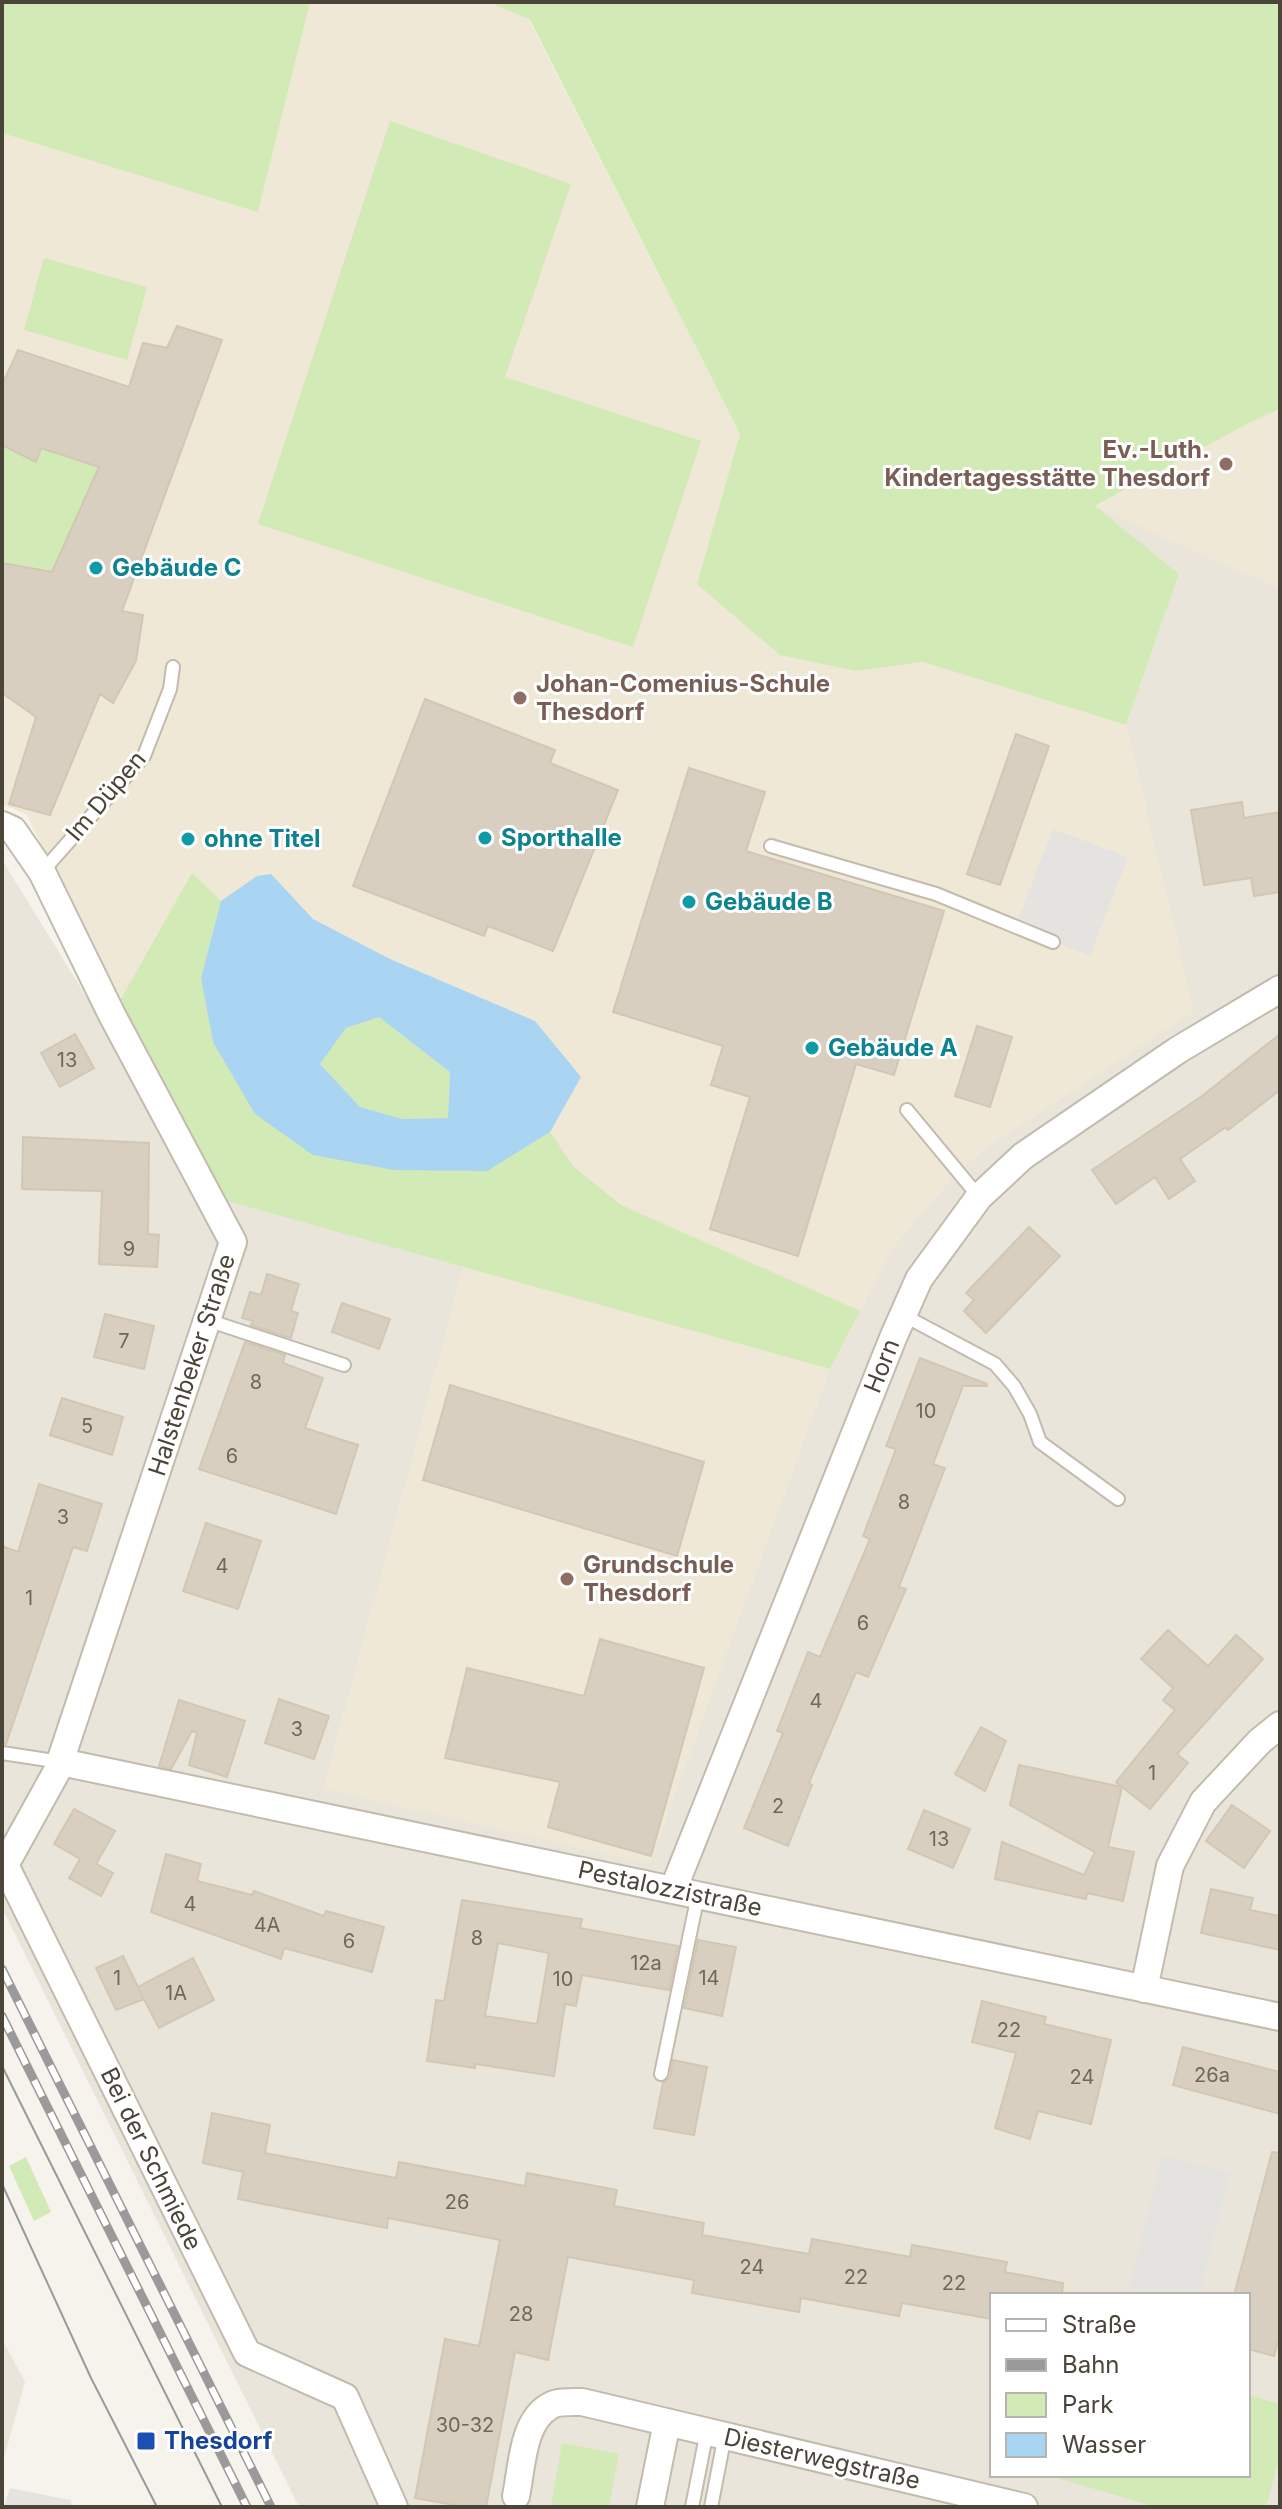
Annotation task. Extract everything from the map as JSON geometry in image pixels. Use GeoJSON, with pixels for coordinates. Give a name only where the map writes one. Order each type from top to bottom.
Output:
{"type":"FeatureCollection","features":[{"type":"Feature","properties":{"kind":"street","name":"Halstenbeker Straße"},"geometry":{"type":"LineString","coordinates":[[2,825],[13,830],[42,872],[112,1015],[233,1242],[61,1762]]}},
{"type":"Feature","properties":{"kind":"street","name":"Horn"},"geometry":{"type":"LineString","coordinates":[[686,1892],[919,1279],[979,1197],[1023,1156],[1178,1050],[1280,989]]}},
{"type":"Feature","properties":{"kind":"street"},"geometry":{"type":"LineString","coordinates":[[1144,1989],[1170,1866],[1203,1802],[1260,1741],[1280,1725]]}},
{"type":"Feature","properties":{"kind":"street","name":"Pestalozzistraße"},"geometry":{"type":"LineString","coordinates":[[61,1762],[1280,2017]]}},
{"type":"Feature","properties":{"kind":"street","name":"Bei der Schmiede"},"geometry":{"type":"LineString","coordinates":[[61,1762],[5,1865],[247,2353],[345,2397],[394,2507]]}},
{"type":"Feature","properties":{"kind":"street","name":"Diesterwegstraße"},"geometry":{"type":"LineString","coordinates":[[516,2496],[530,2430],[539,2415],[551,2404],[582,2402],[1024,2507]]}},
{"type":"Feature","properties":{"kind":"street"},"geometry":{"type":"LineString","coordinates":[[650,2507],[667,2422]]}},
{"type":"Feature","properties":{"kind":"lane","name":"Im Düpen"},"geometry":{"type":"LineString","coordinates":[[42,872],[144,756],[170,689],[173,667]]}},
{"type":"Feature","properties":{"kind":"lane"},"geometry":{"type":"LineString","coordinates":[[771,846],[936,894],[1053,942]]}},
{"type":"Feature","properties":{"kind":"lane"},"geometry":{"type":"LineString","coordinates":[[907,1110],[979,1197]]}},
{"type":"Feature","properties":{"kind":"lane"},"geometry":{"type":"LineString","coordinates":[[903,1315],[1004,1371],[1030,1414],[1040,1442],[1118,1499]]}},
{"type":"Feature","properties":{"kind":"lane"},"geometry":{"type":"LineString","coordinates":[[207,1320],[344,1365]]}},
{"type":"Feature","properties":{"kind":"lane"},"geometry":{"type":"LineString","coordinates":[[2,1753],[61,1762]]}},
{"type":"Feature","properties":{"kind":"lane"},"geometry":{"type":"LineString","coordinates":[[661,2074],[686,1892]]}},
{"type":"Feature","properties":{"kind":"lane"},"geometry":{"type":"LineString","coordinates":[[692,2507],[716,2433]]}},
{"type":"Feature","properties":{"kind":"lane"},"geometry":{"type":"LineString","coordinates":[[711,2507],[716,2433]]}},
{"type":"Feature","properties":{"kind":"shaded area","name":"Johan-Comenius-Schule Thesdorf"},"geometry":{"type":"Polygon","coordinates":[[[310,2],[488,2],[529,20],[740,434],[698,584],[856,671],[923,662],[1126,725],[1194,1011],[981,1151],[950,1180],[893,1247],[830,1369],[650,1864],[324,1789],[464,1266],[209,1196],[27,815],[2,804],[2,133],[258,211],[310,2]]]}},
{"type":"Feature","properties":{"kind":"shaded area"},"geometry":{"type":"Polygon","coordinates":[[[1280,409],[1280,2507],[299,2507],[2,1908],[2,860],[209,1195],[464,1266],[324,1789],[830,1369],[893,1247],[950,1180],[981,1151],[1193,1011],[1126,725],[1179,574],[1095,507],[1280,409]]]}},
{"type":"Feature","properties":{"kind":"shaded area","name":"Ev.-Luth. Kindertagesstätte Thesdorf"},"geometry":{"type":"Polygon","coordinates":[[[1280,409],[1280,589],[1095,507],[1251,422],[1280,409]]]}},
{"type":"Feature","properties":{"kind":"shaded area"},"geometry":{"type":"Polygon","coordinates":[[[1053,829],[1128,857],[1090,956],[1015,927],[1053,829]]]}},
{"type":"Feature","properties":{"kind":"shaded area"},"geometry":{"type":"Polygon","coordinates":[[[1162,2155],[1230,2173],[1200,2293],[1128,2293],[1162,2155]]]}},
{"type":"Feature","properties":{"kind":"shaded area"},"geometry":{"type":"Polygon","coordinates":[[[2,2339],[25,2382],[2,2465],[2,2339]]]}},
{"type":"Feature","properties":{"kind":"shaded area"},"geometry":{"type":"Polygon","coordinates":[[[10,2488],[70,2500],[73,2507],[4,2507],[10,2488]]]}},
{"type":"Feature","properties":{"kind":"green space"},"geometry":{"type":"Polygon","coordinates":[[[2,2],[310,2],[258,212],[2,133],[2,2]]]}},
{"type":"Feature","properties":{"kind":"green space"},"geometry":{"type":"Polygon","coordinates":[[[488,2],[1280,2],[1280,409],[1095,506],[1179,574],[1126,725],[923,662],[856,671],[780,655],[697,584],[740,434],[530,20],[488,2]]]}},
{"type":"Feature","properties":{"kind":"green space"},"geometry":{"type":"Polygon","coordinates":[[[390,121],[571,184],[505,377],[701,441],[633,647],[258,524],[390,121]]]}},
{"type":"Feature","properties":{"kind":"green space"},"geometry":{"type":"Polygon","coordinates":[[[44,258],[147,287],[127,360],[24,330],[44,258]]]}},
{"type":"Feature","properties":{"kind":"green space"},"geometry":{"type":"Polygon","coordinates":[[[2,445],[36,462],[41,448],[99,467],[52,572],[2,563],[2,445]]]}},
{"type":"Feature","properties":{"kind":"green space"},"geometry":{"type":"Polygon","coordinates":[[[192,873],[221,901],[201,978],[213,1042],[486,1171],[550,1132],[574,1167],[621,1205],[860,1311],[830,1369],[209,1196],[112,1015],[192,873]]]}},
{"type":"Feature","properties":{"kind":"green space"},"geometry":{"type":"Polygon","coordinates":[[[379,1017],[450,1072],[448,1118],[402,1119],[360,1107],[320,1064],[346,1028],[379,1017]]]}},
{"type":"Feature","properties":{"kind":"green space"},"geometry":{"type":"Polygon","coordinates":[[[26,2157],[51,2212],[34,2221],[9,2166],[26,2157]]]}},
{"type":"Feature","properties":{"kind":"green space"},"geometry":{"type":"Polygon","coordinates":[[[1250,2396],[1280,2404],[1280,2455],[1266,2507],[1156,2507],[1053,2477],[1250,2477],[1250,2396]]]}},
{"type":"Feature","properties":{"kind":"green space"},"geometry":{"type":"Polygon","coordinates":[[[562,2443],[619,2454],[609,2507],[551,2507],[562,2443]]]}},
{"type":"Feature","properties":{"kind":"water"},"geometry":{"type":"Polygon","coordinates":[[[271,874],[313,919],[390,959],[535,1021],[581,1077],[550,1132],[487,1171],[394,1170],[313,1155],[255,1114],[213,1042],[201,978],[221,901],[257,876],[271,874]],[[379,1017],[346,1028],[320,1064],[360,1107],[402,1119],[448,1118],[450,1072],[379,1017]]]}},
{"type":"Feature","properties":{"kind":"building","name":"Gebäude C"},"geometry":{"type":"Polygon","coordinates":[[[177,326],[222,340],[122,611],[143,615],[136,661],[113,703],[100,694],[50,815],[9,804],[36,717],[2,693],[2,563],[52,572],[99,467],[41,448],[36,462],[2,445],[2,385],[18,350],[129,387],[143,343],[167,348],[177,326]]]}},
{"type":"Feature","properties":{"kind":"building","name":"Sporthalle"},"geometry":{"type":"Polygon","coordinates":[[[425,699],[555,750],[550,763],[618,790],[553,951],[488,926],[484,936],[353,886],[425,699]]]}},
{"type":"Feature","properties":{"kind":"building"},"geometry":{"type":"Polygon","coordinates":[[[1016,734],[1049,746],[1000,885],[967,874],[1016,734]]]}},
{"type":"Feature","properties":{"kind":"building","name":"Gebäude A"},"geometry":{"type":"Polygon","coordinates":[[[689,768],[765,792],[746,851],[944,911],[894,1075],[856,1064],[798,1256],[710,1229],[750,1097],[711,1085],[723,1046],[613,1012],[689,768]]]}},
{"type":"Feature","properties":{"kind":"building"},"geometry":{"type":"Polygon","coordinates":[[[1242,802],[1244,818],[1280,812],[1280,892],[1254,896],[1251,878],[1204,885],[1191,810],[1242,802]]]}},
{"type":"Feature","properties":{"kind":"building"},"geometry":{"type":"Polygon","coordinates":[[[977,1026],[1012,1037],[990,1107],[955,1096],[977,1026]]]}},
{"type":"Feature","properties":{"kind":"building"},"geometry":{"type":"Polygon","coordinates":[[[75,1034],[94,1068],[60,1087],[41,1053],[75,1034]]]}},
{"type":"Feature","properties":{"kind":"building"},"geometry":{"type":"Polygon","coordinates":[[[1280,1034],[1280,1090],[1228,1130],[1226,1127],[1180,1159],[1195,1181],[1169,1199],[1155,1177],[1116,1204],[1092,1170],[1202,1096],[1280,1034]]]}},
{"type":"Feature","properties":{"kind":"building"},"geometry":{"type":"Polygon","coordinates":[[[23,1137],[149,1143],[148,1234],[159,1235],[157,1267],[99,1264],[102,1191],[22,1189],[23,1137]]]}},
{"type":"Feature","properties":{"kind":"building"},"geometry":{"type":"Polygon","coordinates":[[[1029,1227],[1060,1256],[986,1333],[964,1311],[974,1300],[966,1293],[1029,1227]]]}},
{"type":"Feature","properties":{"kind":"building"},"geometry":{"type":"Polygon","coordinates":[[[267,1274],[299,1284],[291,1311],[298,1313],[291,1338],[251,1325],[253,1321],[242,1318],[250,1292],[261,1295],[267,1274]]]}},
{"type":"Feature","properties":{"kind":"building"},"geometry":{"type":"Polygon","coordinates":[[[342,1303],[390,1319],[379,1349],[332,1332],[342,1303]]]}},
{"type":"Feature","properties":{"kind":"building"},"geometry":{"type":"Polygon","coordinates":[[[105,1314],[154,1326],[144,1369],[94,1357],[105,1314]]]}},
{"type":"Feature","properties":{"kind":"building"},"geometry":{"type":"Polygon","coordinates":[[[245,1342],[285,1355],[283,1363],[323,1378],[305,1428],[358,1445],[336,1514],[199,1469],[245,1342]]]}},
{"type":"Feature","properties":{"kind":"building"},"geometry":{"type":"Polygon","coordinates":[[[920,1358],[987,1386],[963,1386],[933,1464],[945,1468],[899,1587],[906,1589],[868,1677],[856,1672],[809,1783],[812,1785],[788,1846],[744,1828],[783,1733],[777,1731],[808,1652],[820,1657],[870,1539],[863,1536],[896,1449],[886,1446],[920,1358]]]}},
{"type":"Feature","properties":{"kind":"building"},"geometry":{"type":"Polygon","coordinates":[[[450,1385],[704,1462],[677,1556],[423,1480],[450,1385]]]}},
{"type":"Feature","properties":{"kind":"building"},"geometry":{"type":"Polygon","coordinates":[[[62,1398],[123,1417],[112,1455],[50,1435],[62,1398]]]}},
{"type":"Feature","properties":{"kind":"building"},"geometry":{"type":"Polygon","coordinates":[[[39,1484],[102,1504],[87,1551],[73,1547],[6,1744],[2,1743],[2,1546],[18,1552],[39,1484]]]}},
{"type":"Feature","properties":{"kind":"building"},"geometry":{"type":"Polygon","coordinates":[[[206,1523],[261,1541],[238,1609],[183,1591],[206,1523]]]}},
{"type":"Feature","properties":{"kind":"building"},"geometry":{"type":"Polygon","coordinates":[[[1168,1630],[1208,1666],[1236,1635],[1263,1659],[1177,1754],[1188,1763],[1150,1809],[1116,1782],[1175,1710],[1163,1700],[1173,1688],[1141,1659],[1168,1630]]]}},
{"type":"Feature","properties":{"kind":"building"},"geometry":{"type":"Polygon","coordinates":[[[600,1639],[704,1668],[651,1856],[548,1827],[560,1782],[445,1758],[467,1668],[584,1696],[600,1639]]]}},
{"type":"Feature","properties":{"kind":"building"},"geometry":{"type":"Polygon","coordinates":[[[279,1699],[329,1716],[314,1759],[265,1743],[279,1699]]]}},
{"type":"Feature","properties":{"kind":"building"},"geometry":{"type":"Polygon","coordinates":[[[179,1700],[245,1721],[227,1777],[189,1765],[197,1733],[192,1731],[171,1769],[159,1766],[179,1700]]]}},
{"type":"Feature","properties":{"kind":"building"},"geometry":{"type":"Polygon","coordinates":[[[981,1727],[1006,1741],[985,1791],[955,1774],[981,1727]]]}},
{"type":"Feature","properties":{"kind":"building"},"geometry":{"type":"Polygon","coordinates":[[[1019,1765],[1122,1787],[1108,1847],[1134,1852],[1123,1901],[1087,1893],[1086,1899],[995,1879],[1002,1842],[1084,1875],[1095,1852],[1010,1805],[1019,1765]]]}},
{"type":"Feature","properties":{"kind":"building"},"geometry":{"type":"Polygon","coordinates":[[[1232,1805],[1270,1831],[1244,1868],[1206,1841],[1232,1805]]]}},
{"type":"Feature","properties":{"kind":"building"},"geometry":{"type":"Polygon","coordinates":[[[74,1809],[115,1831],[96,1864],[113,1873],[101,1896],[69,1878],[80,1859],[54,1844],[74,1809]]]}},
{"type":"Feature","properties":{"kind":"building"},"geometry":{"type":"Polygon","coordinates":[[[924,1810],[970,1829],[953,1868],[908,1849],[924,1810]]]}},
{"type":"Feature","properties":{"kind":"building"},"geometry":{"type":"Polygon","coordinates":[[[166,1854],[201,1864],[197,1881],[252,1895],[254,1891],[324,1916],[326,1911],[384,1927],[372,1972],[284,1948],[281,1959],[151,1912],[166,1854]]]}},
{"type":"Feature","properties":{"kind":"building"},"geometry":{"type":"Polygon","coordinates":[[[1211,1889],[1253,1898],[1250,1910],[1280,1916],[1280,1950],[1201,1933],[1211,1889]]]}},
{"type":"Feature","properties":{"kind":"building"},"geometry":{"type":"Polygon","coordinates":[[[462,1900],[582,1919],[580,1928],[678,1946],[669,1990],[582,1975],[576,2006],[565,2004],[554,2076],[475,2064],[475,2068],[427,2061],[436,2000],[444,2001],[462,1900]],[[498,1943],[485,2016],[537,2024],[549,1953],[498,1943]]]}},
{"type":"Feature","properties":{"kind":"building"},"geometry":{"type":"Polygon","coordinates":[[[698,1940],[736,1947],[722,2016],[684,2008],[698,1940]]]}},
{"type":"Feature","properties":{"kind":"building"},"geometry":{"type":"Polygon","coordinates":[[[123,1956],[138,1987],[193,1958],[214,2000],[159,2028],[144,1999],[116,2010],[96,1968],[123,1956]]]}},
{"type":"Feature","properties":{"kind":"building"},"geometry":{"type":"Polygon","coordinates":[[[982,2001],[1046,2017],[1044,2024],[1111,2040],[1091,2124],[1038,2111],[1030,2139],[995,2128],[1016,2053],[972,2042],[982,2001]]]}},
{"type":"Feature","properties":{"kind":"building"},"geometry":{"type":"Polygon","coordinates":[[[1183,2047],[1280,2072],[1280,2114],[1173,2085],[1183,2047]]]}},
{"type":"Feature","properties":{"kind":"building"},"geometry":{"type":"Polygon","coordinates":[[[673,2060],[707,2067],[694,2135],[654,2128],[663,2083],[670,2077],[673,2060]]]}},
{"type":"Feature","properties":{"kind":"building"},"geometry":{"type":"Polygon","coordinates":[[[212,2113],[270,2125],[265,2153],[396,2178],[399,2162],[525,2186],[527,2173],[617,2190],[614,2206],[704,2223],[702,2235],[809,2254],[812,2239],[910,2257],[912,2245],[1007,2262],[1005,2272],[1063,2283],[1062,2293],[990,2293],[990,2319],[902,2303],[899,2316],[801,2298],[799,2312],[692,2293],[694,2280],[568,2257],[548,2360],[515,2352],[486,2507],[465,2507],[415,2498],[445,2339],[479,2346],[500,2240],[388,2218],[387,2228],[238,2199],[243,2172],[203,2163],[212,2113]]]}},
{"type":"Feature","properties":{"kind":"building"},"geometry":{"type":"Polygon","coordinates":[[[1272,2152],[1280,2153],[1280,2333],[1274,2356],[1250,2350],[1250,2293],[1235,2293],[1272,2152]]]}},
{"type":"Feature","properties":{"kind":"tram line"},"geometry":{"type":"LineString","coordinates":[[2,2066],[222,2507]]}},
{"type":"Feature","properties":{"kind":"tram line"},"geometry":{"type":"LineString","coordinates":[[2,2184],[91,2378],[157,2507]]}},
{"type":"Feature","properties":{"kind":"railway"},"geometry":{"type":"LineString","coordinates":[[2,1969],[271,2507]]}},
{"type":"Feature","properties":{"kind":"railway"},"geometry":{"type":"LineString","coordinates":[[2,2016],[247,2507]]}},
{"type":"Feature","properties":{"kind":"place","name":"Ev.-Luth. Kindertagesstätte Thesdorf"},"geometry":{"type":"Point","coordinates":[1226,464]}},
{"type":"Feature","properties":{"kind":"place","name":"Gebäude C"},"geometry":{"type":"Point","coordinates":[96,568]}},
{"type":"Feature","properties":{"kind":"place","name":"Johan-Comenius-Schule Thesdorf"},"geometry":{"type":"Point","coordinates":[520,698]}},
{"type":"Feature","properties":{"kind":"place","name":"Sporthalle"},"geometry":{"type":"Point","coordinates":[485,838]}},
{"type":"Feature","properties":{"kind":"place","name":"ohne Titel"},"geometry":{"type":"Point","coordinates":[188,839]}},
{"type":"Feature","properties":{"kind":"place","name":"Gebäude B"},"geometry":{"type":"Point","coordinates":[689,902]}},
{"type":"Feature","properties":{"kind":"place","name":"Gebäude A"},"geometry":{"type":"Point","coordinates":[812,1048]}},
{"type":"Feature","properties":{"kind":"place","name":"Grundschule Thesdorf"},"geometry":{"type":"Point","coordinates":[567,1579]}},
{"type":"Feature","properties":{"kind":"place","name":"Thesdorf"},"geometry":{"type":"Point","coordinates":[146,2441]}}]}
